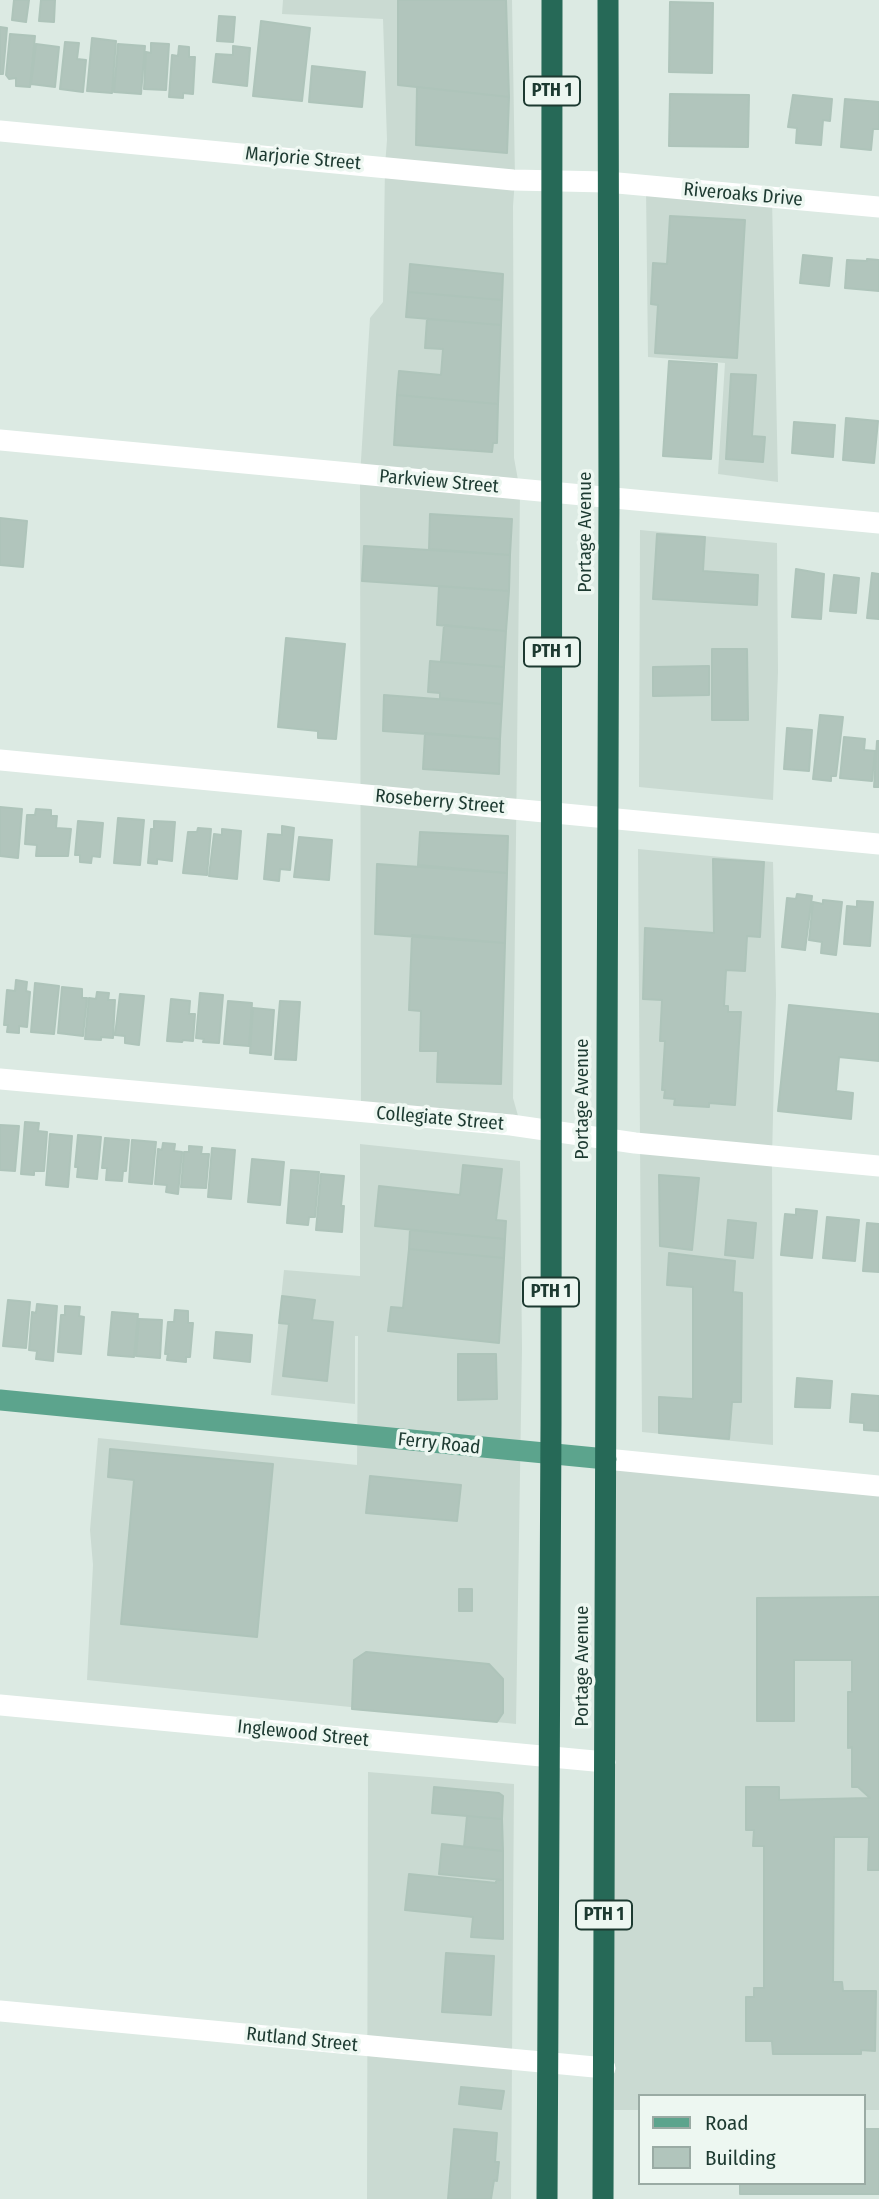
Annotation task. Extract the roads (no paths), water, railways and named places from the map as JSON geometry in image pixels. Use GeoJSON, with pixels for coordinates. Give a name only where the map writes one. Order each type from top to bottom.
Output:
{"type":"FeatureCollection","features":[{"type":"Feature","properties":{"kind":"highway","name":"Portage Avenue"},"geometry":{"type":"LineString","coordinates":[[547,2199],[551,1454],[552,0]]}},
{"type":"Feature","properties":{"kind":"highway","name":"Portage Avenue"},"geometry":{"type":"LineString","coordinates":[[603,2199],[609,498],[608,0]]}},
{"type":"Feature","properties":{"kind":"main road","name":"Ferry Road"},"geometry":{"type":"LineString","coordinates":[[0,1400],[606,1459]]}},
{"type":"Feature","properties":{"kind":"street","name":"Marjorie Street"},"geometry":{"type":"LineString","coordinates":[[0,131],[552,183],[607,182]]}},
{"type":"Feature","properties":{"kind":"street","name":"Riveroaks Drive"},"geometry":{"type":"LineString","coordinates":[[607,182],[879,207]]}},
{"type":"Feature","properties":{"kind":"street","name":"Parkview Street"},"geometry":{"type":"LineString","coordinates":[[0,440],[879,523]]}},
{"type":"Feature","properties":{"kind":"street","name":"Roseberry Street"},"geometry":{"type":"LineString","coordinates":[[0,760],[879,844]]}},
{"type":"Feature","properties":{"kind":"street","name":"Collegiate Street"},"geometry":{"type":"LineString","coordinates":[[0,1079],[512,1125],[606,1139],[879,1166]]}},
{"type":"Feature","properties":{"kind":"street","name":"Ferry Road"},"geometry":{"type":"LineString","coordinates":[[606,1459],[879,1486]]}},
{"type":"Feature","properties":{"kind":"street","name":"Inglewood Street"},"geometry":{"type":"LineString","coordinates":[[0,1705],[605,1762]]}},
{"type":"Feature","properties":{"kind":"street","name":"Rutland Street"},"geometry":{"type":"LineString","coordinates":[[0,2011],[605,2068]]}}]}
